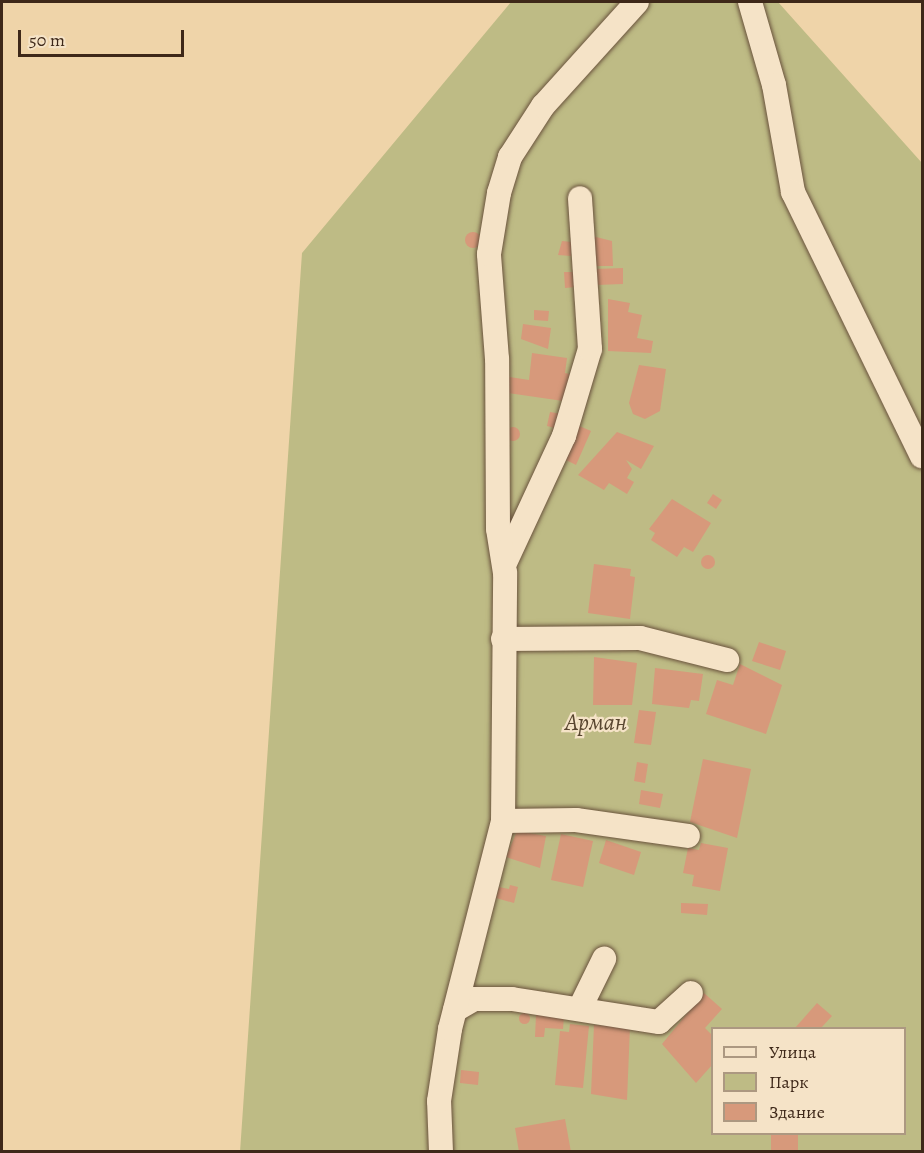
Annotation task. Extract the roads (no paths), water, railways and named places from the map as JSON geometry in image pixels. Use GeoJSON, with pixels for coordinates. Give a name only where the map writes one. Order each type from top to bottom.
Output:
{"type":"FeatureCollection","features":[{"type":"Feature","properties":{"kind":"street"},"geometry":{"type":"LineString","coordinates":[[441,1152],[439,1101],[455,1010],[503,821],[504,565],[489,254],[499,193],[510,157],[543,106],[637,2]]}},
{"type":"Feature","properties":{"kind":"street"},"geometry":{"type":"LineString","coordinates":[[750,2],[774,85],[793,192],[922,456]]}},
{"type":"Feature","properties":{"kind":"street"},"geometry":{"type":"LineString","coordinates":[[504,565],[564,436],[590,349],[580,198]]}},
{"type":"Feature","properties":{"kind":"street"},"geometry":{"type":"LineString","coordinates":[[503,639],[639,638],[727,660]]}},
{"type":"Feature","properties":{"kind":"street"},"geometry":{"type":"LineString","coordinates":[[503,821],[576,820],[688,836]]}},
{"type":"Feature","properties":{"kind":"street"},"geometry":{"type":"LineString","coordinates":[[580,1008],[604,959]]}},
{"type":"Feature","properties":{"kind":"street"},"geometry":{"type":"LineString","coordinates":[[455,1010],[474,999],[580,1008],[659,1022],[691,993]]}},
{"type":"Feature","properties":{"kind":"park label","name":"Арман"},"geometry":{"type":"Point","coordinates":[596,723]}}]}
